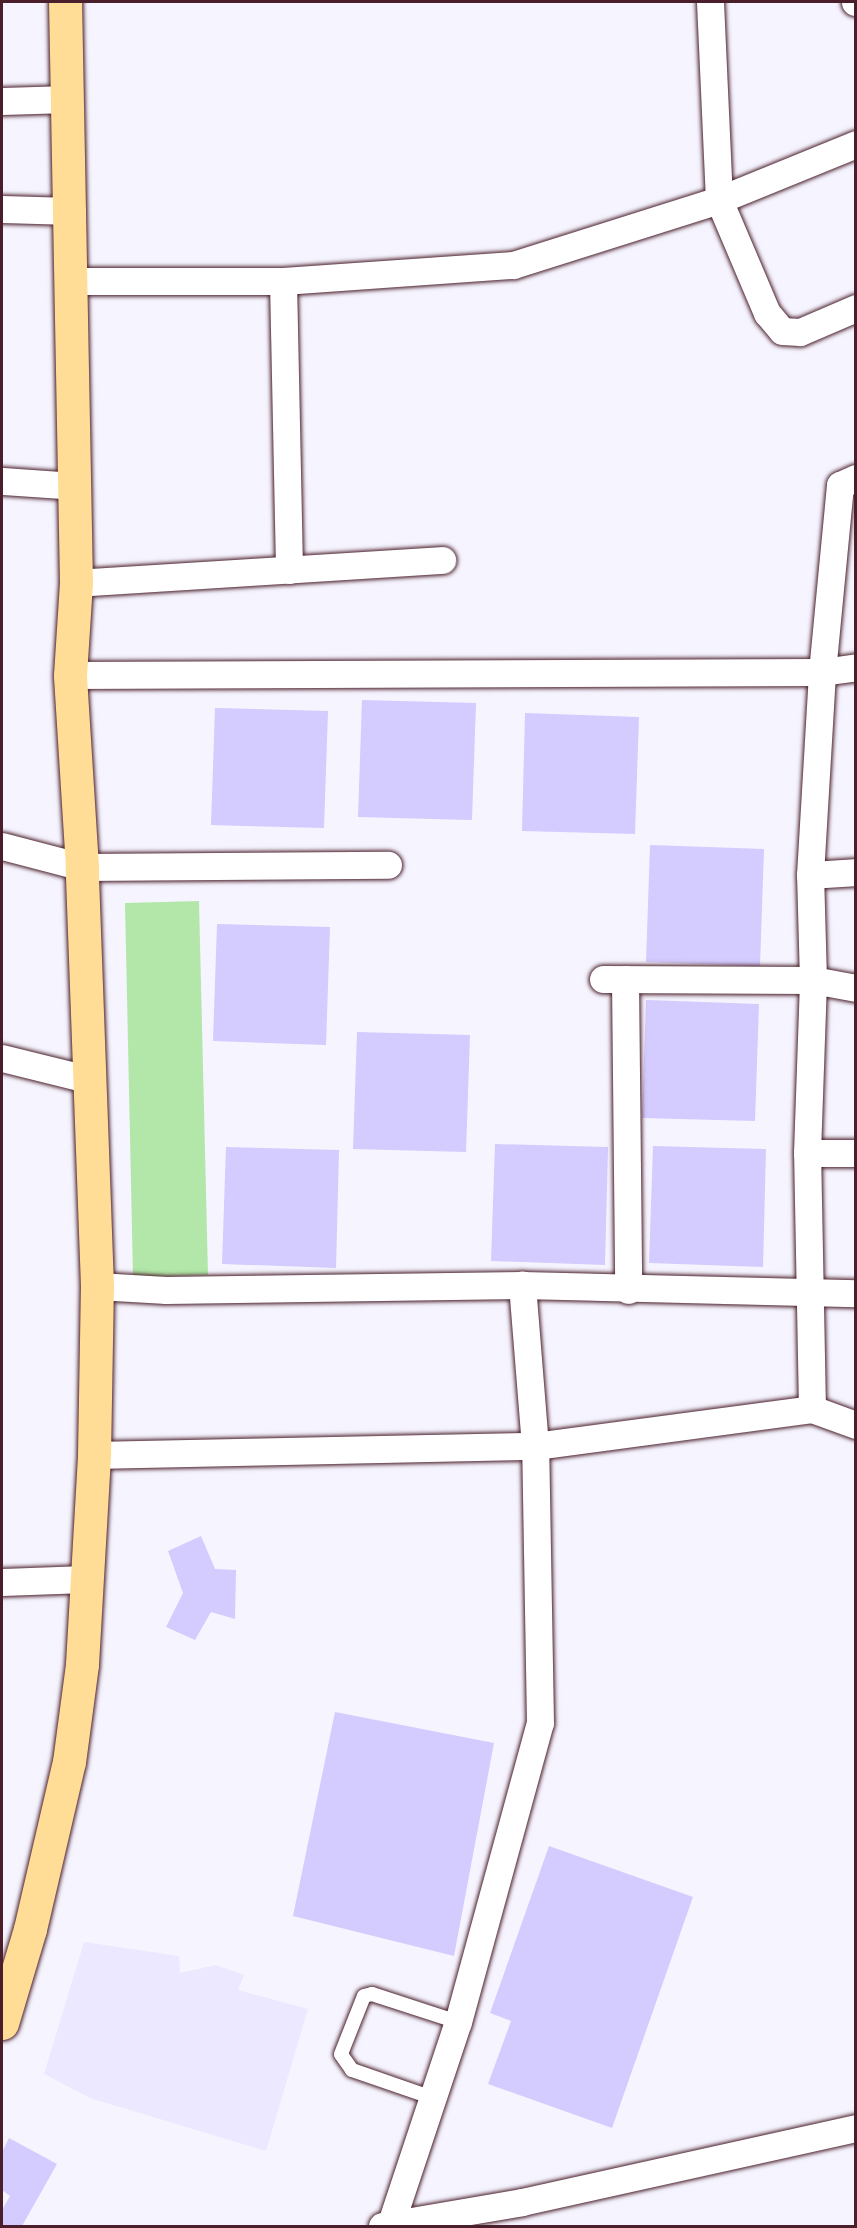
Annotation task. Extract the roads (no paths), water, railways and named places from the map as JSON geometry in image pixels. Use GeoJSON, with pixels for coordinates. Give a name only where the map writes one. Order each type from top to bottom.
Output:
{"type":"FeatureCollection","features":[{"type":"Feature","properties":{"kind":"main road"},"geometry":{"type":"LineString","coordinates":[[2,2023],[30,1929],[69,1762],[82,1664],[94,1455],[97,1286],[87,1079],[82,867],[70,675],[76,583],[72,211],[65,2]]}},
{"type":"Feature","properties":{"kind":"street"},"geometry":{"type":"LineString","coordinates":[[710,2],[719,200],[774,326],[800,332],[855,308]]}},
{"type":"Feature","properties":{"kind":"street"},"geometry":{"type":"LineString","coordinates":[[2,101],[68,99]]}},
{"type":"Feature","properties":{"kind":"street"},"geometry":{"type":"LineString","coordinates":[[71,281],[283,281],[513,265],[719,200],[855,144]]}},
{"type":"Feature","properties":{"kind":"street"},"geometry":{"type":"LineString","coordinates":[[2,209],[72,211]]}},
{"type":"Feature","properties":{"kind":"street"},"geometry":{"type":"LineString","coordinates":[[283,281],[289,570]]}},
{"type":"Feature","properties":{"kind":"street"},"geometry":{"type":"LineString","coordinates":[[812,1409],[812,1293],[807,1153],[813,980],[810,875],[822,672],[840,486],[855,478]]}},
{"type":"Feature","properties":{"kind":"street"},"geometry":{"type":"LineString","coordinates":[[2,481],[75,486]]}},
{"type":"Feature","properties":{"kind":"street"},"geometry":{"type":"LineString","coordinates":[[76,583],[442,560]]}},
{"type":"Feature","properties":{"kind":"street"},"geometry":{"type":"LineString","coordinates":[[70,675],[822,672],[855,667]]}},
{"type":"Feature","properties":{"kind":"street"},"geometry":{"type":"LineString","coordinates":[[2,846],[82,867],[388,865]]}},
{"type":"Feature","properties":{"kind":"street"},"geometry":{"type":"LineString","coordinates":[[810,875],[855,872]]}},
{"type":"Feature","properties":{"kind":"street"},"geometry":{"type":"LineString","coordinates":[[628,1290],[614,979],[813,980],[855,988]]}},
{"type":"Feature","properties":{"kind":"street"},"geometry":{"type":"LineString","coordinates":[[2,1058],[87,1079]]}},
{"type":"Feature","properties":{"kind":"street"},"geometry":{"type":"LineString","coordinates":[[807,1153],[855,1153]]}},
{"type":"Feature","properties":{"kind":"street"},"geometry":{"type":"LineString","coordinates":[[522,1285],[535,1446],[540,1723],[458,2022],[388,2226],[522,2202],[855,2128]]}},
{"type":"Feature","properties":{"kind":"street"},"geometry":{"type":"LineString","coordinates":[[97,1286],[166,1290],[522,1285],[628,1290],[855,1293]]}},
{"type":"Feature","properties":{"kind":"street"},"geometry":{"type":"LineString","coordinates":[[94,1455],[535,1446],[812,1409],[855,1425]]}},
{"type":"Feature","properties":{"kind":"street"},"geometry":{"type":"LineString","coordinates":[[2,1582],[86,1579]]}},
{"type":"Feature","properties":{"kind":"lane"},"geometry":{"type":"LineString","coordinates":[[433,2098],[352,2070],[341,2054],[364,1996],[372,1994],[458,2022]]}}]}
